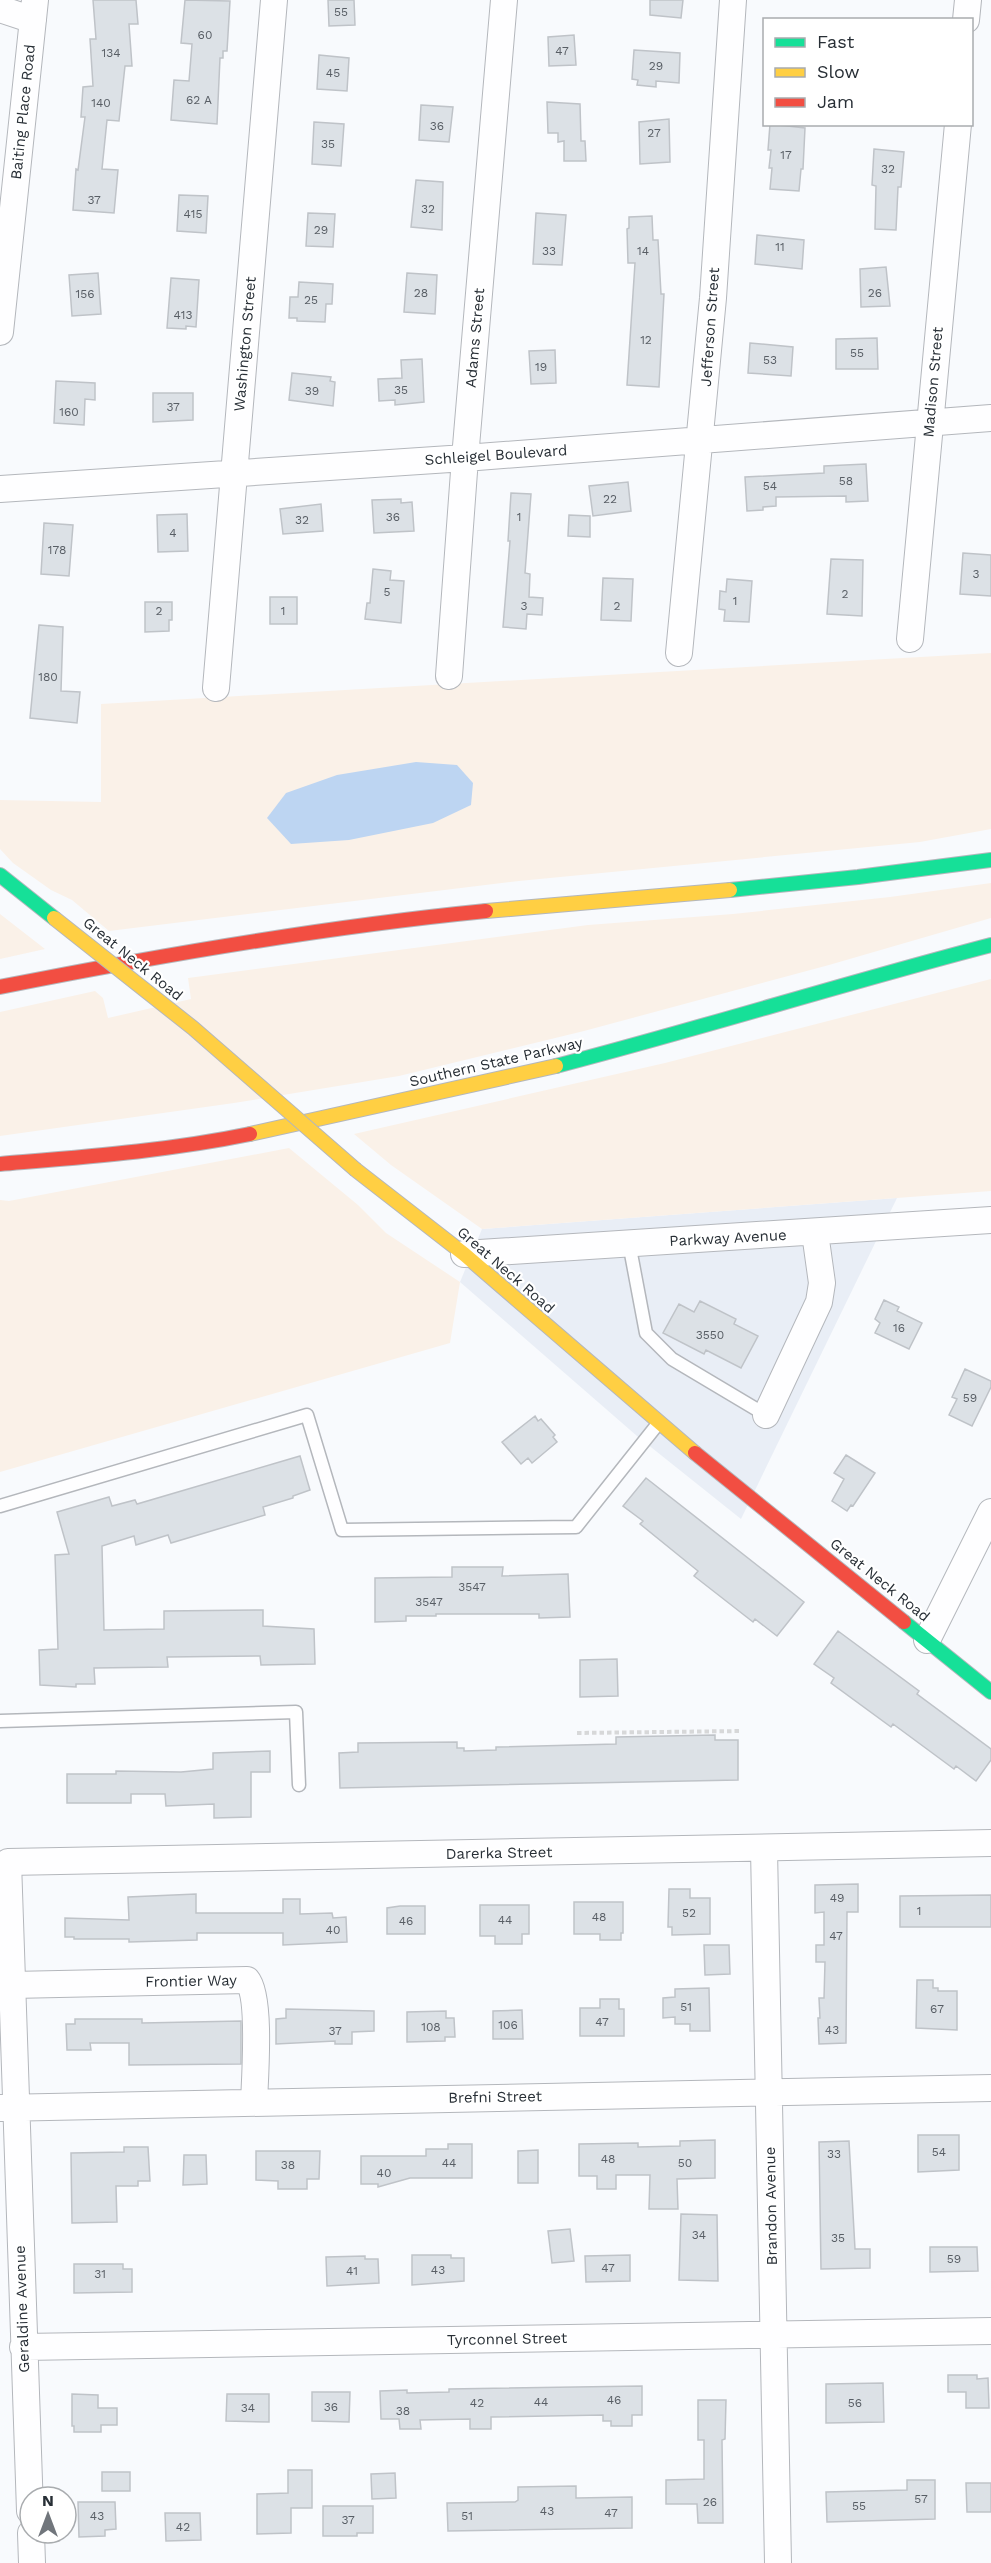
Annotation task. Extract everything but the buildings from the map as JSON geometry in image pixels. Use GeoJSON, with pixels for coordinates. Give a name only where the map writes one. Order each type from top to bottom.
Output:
{"type":"FeatureCollection","features":[{"type":"Feature","properties":{"kind":"main road"},"geometry":{"type":"LineString","coordinates":[[0,987],[197,950],[442,916],[879,876],[991,860]]}},
{"type":"Feature","properties":{"kind":"main road","name":"Great Neck Road"},"geometry":{"type":"LineString","coordinates":[[0,875],[193,1028],[375,1187],[464,1254],[658,1424],[991,1692]]}},
{"type":"Feature","properties":{"kind":"main road","name":"Southern State Parkway"},"geometry":{"type":"LineString","coordinates":[[0,1164],[74,1158],[220,1140],[368,1110],[556,1066],[715,1024],[872,976],[991,945]]}},
{"type":"Feature","properties":{"kind":"street","name":"Washington Street"},"geometry":{"type":"LineString","coordinates":[[216,688],[274,0]]}},
{"type":"Feature","properties":{"kind":"street","name":"Adams Street"},"geometry":{"type":"LineString","coordinates":[[449,676],[504,0]]}},
{"type":"Feature","properties":{"kind":"street","name":"Jefferson Street"},"geometry":{"type":"LineString","coordinates":[[679,653],[700,441],[733,0]]}},
{"type":"Feature","properties":{"kind":"street"},"geometry":{"type":"LineString","coordinates":[[966,18],[968,0]]}},
{"type":"Feature","properties":{"kind":"street"},"geometry":{"type":"LineString","coordinates":[[0,9],[34,10]]}},
{"type":"Feature","properties":{"kind":"street","name":"Baiting Place Road"},"geometry":{"type":"LineString","coordinates":[[0,332],[34,10]]}},
{"type":"Feature","properties":{"kind":"street","name":"Madison Street"},"geometry":{"type":"LineString","coordinates":[[910,639],[958,126]]}},
{"type":"Feature","properties":{"kind":"street","name":"Schleigel Boulevard"},"geometry":{"type":"LineString","coordinates":[[0,489],[234,471],[465,458],[991,418]]}},
{"type":"Feature","properties":{"kind":"street","name":"Parkway Avenue"},"geometry":{"type":"LineString","coordinates":[[464,1254],[991,1220]]}},
{"type":"Feature","properties":{"kind":"street"},"geometry":{"type":"LineString","coordinates":[[766,1415],[819,1302],[822,1283],[815,1233]]}},
{"type":"Feature","properties":{"kind":"street"},"geometry":{"type":"LineString","coordinates":[[927,1640],[991,1512]]}},
{"type":"Feature","properties":{"kind":"street","name":"Darerka Street"},"geometry":{"type":"LineString","coordinates":[[12,1985],[8,1862],[991,1843]]}},
{"type":"Feature","properties":{"kind":"street","name":"Brandon Avenue"},"geometry":{"type":"LineString","coordinates":[[764,1849],[778,2563]]}},
{"type":"Feature","properties":{"kind":"street","name":"Frontier Way"},"geometry":{"type":"LineString","coordinates":[[12,1985],[247,1980],[252,1986],[255,2007],[254,2102]]}},
{"type":"Feature","properties":{"kind":"street"},"geometry":{"type":"LineString","coordinates":[[8,2108],[12,1985]]}},
{"type":"Feature","properties":{"kind":"street","name":"Brefni Street"},"geometry":{"type":"LineString","coordinates":[[8,2108],[991,2088]]}},
{"type":"Feature","properties":{"kind":"street","name":"Geraldine Avenue"},"geometry":{"type":"LineString","coordinates":[[8,2108],[29,2485]]}},
{"type":"Feature","properties":{"kind":"street","name":"Tyrconnel Street"},"geometry":{"type":"LineString","coordinates":[[23,2347],[991,2331]]}},
{"type":"Feature","properties":{"kind":"street"},"geometry":{"type":"LineString","coordinates":[[31,2545],[32,2563]]}},
{"type":"Feature","properties":{"kind":"lane"},"geometry":{"type":"LineString","coordinates":[[629,1243],[646,1333],[672,1359],[766,1415]]}},
{"type":"Feature","properties":{"kind":"lane"},"geometry":{"type":"LineString","coordinates":[[0,1506],[307,1415],[342,1530],[576,1527],[658,1424]]}},
{"type":"Feature","properties":{"kind":"lane"},"geometry":{"type":"LineString","coordinates":[[0,1721],[296,1712],[298,1785]]}},
{"type":"Feature","properties":{"kind":"path"},"geometry":{"type":"LineString","coordinates":[[577,1733],[742,1731]]}},
{"type":"Feature","properties":{"kind":"shaded area"},"geometry":{"type":"Polygon","coordinates":[[[991,653],[991,829],[920,842],[519,881],[109,931],[72,900],[51,890],[13,863],[0,849],[0,800],[101,802],[101,704],[991,653]]]}},
{"type":"Feature","properties":{"kind":"shaded area"},"geometry":{"type":"Polygon","coordinates":[[[991,883],[991,918],[829,965],[584,1031],[399,1076],[234,1103],[0,1136],[0,1012],[95,991],[103,998],[108,1018],[191,999],[188,978],[588,925],[733,914],[890,897],[991,883]]]}},
{"type":"Feature","properties":{"kind":"shaded area"},"geometry":{"type":"Polygon","coordinates":[[[0,914],[45,949],[0,959],[0,914]]]}},
{"type":"Feature","properties":{"kind":"shaded area"},"geometry":{"type":"Polygon","coordinates":[[[991,979],[991,1191],[482,1229],[391,1165],[354,1134],[665,1063],[991,979]]]}},
{"type":"Feature","properties":{"kind":"shaded area"},"geometry":{"type":"Polygon","coordinates":[[[289,1148],[358,1205],[386,1233],[460,1282],[450,1343],[0,1472],[0,1200],[9,1201],[289,1148]]]}},
{"type":"Feature","properties":{"kind":"shaded area"},"geometry":{"type":"Polygon","coordinates":[[[897,1198],[741,1519],[637,1436],[460,1282],[482,1229],[897,1198]]]}},
{"type":"Feature","properties":{"kind":"water"},"geometry":{"type":"Polygon","coordinates":[[[416,762],[457,765],[473,783],[471,805],[433,823],[349,840],[291,844],[267,818],[286,793],[337,775],[416,762]]]}},
{"type":"Feature","properties":{"kind":"traffic: fast"},"geometry":{"type":"LineString","coordinates":[[730,890],[991,860]]}},
{"type":"Feature","properties":{"kind":"traffic: fast"},"geometry":{"type":"LineString","coordinates":[[0,875],[54,918]]}},
{"type":"Feature","properties":{"kind":"traffic: fast"},"geometry":{"type":"LineString","coordinates":[[556,1066],[991,945]]}},
{"type":"Feature","properties":{"kind":"traffic: fast"},"geometry":{"type":"LineString","coordinates":[[904,1622],[991,1692]]}},
{"type":"Feature","properties":{"kind":"traffic: slow"},"geometry":{"type":"LineString","coordinates":[[486,911],[730,890]]}},
{"type":"Feature","properties":{"kind":"traffic: slow"},"geometry":{"type":"LineString","coordinates":[[54,918],[193,1028],[356,1170]]}},
{"type":"Feature","properties":{"kind":"traffic: slow"},"geometry":{"type":"LineString","coordinates":[[250,1134],[556,1066]]}},
{"type":"Feature","properties":{"kind":"traffic: slow"},"geometry":{"type":"LineString","coordinates":[[356,1170],[464,1254],[695,1453]]}},
{"type":"Feature","properties":{"kind":"traffic: jam"},"geometry":{"type":"LineString","coordinates":[[0,987],[242,943],[364,925],[486,911]]}},
{"type":"Feature","properties":{"kind":"traffic: jam"},"geometry":{"type":"LineString","coordinates":[[0,1164],[157,1149],[250,1134]]}},
{"type":"Feature","properties":{"kind":"traffic: jam"},"geometry":{"type":"LineString","coordinates":[[695,1453],[904,1622]]}}]}
